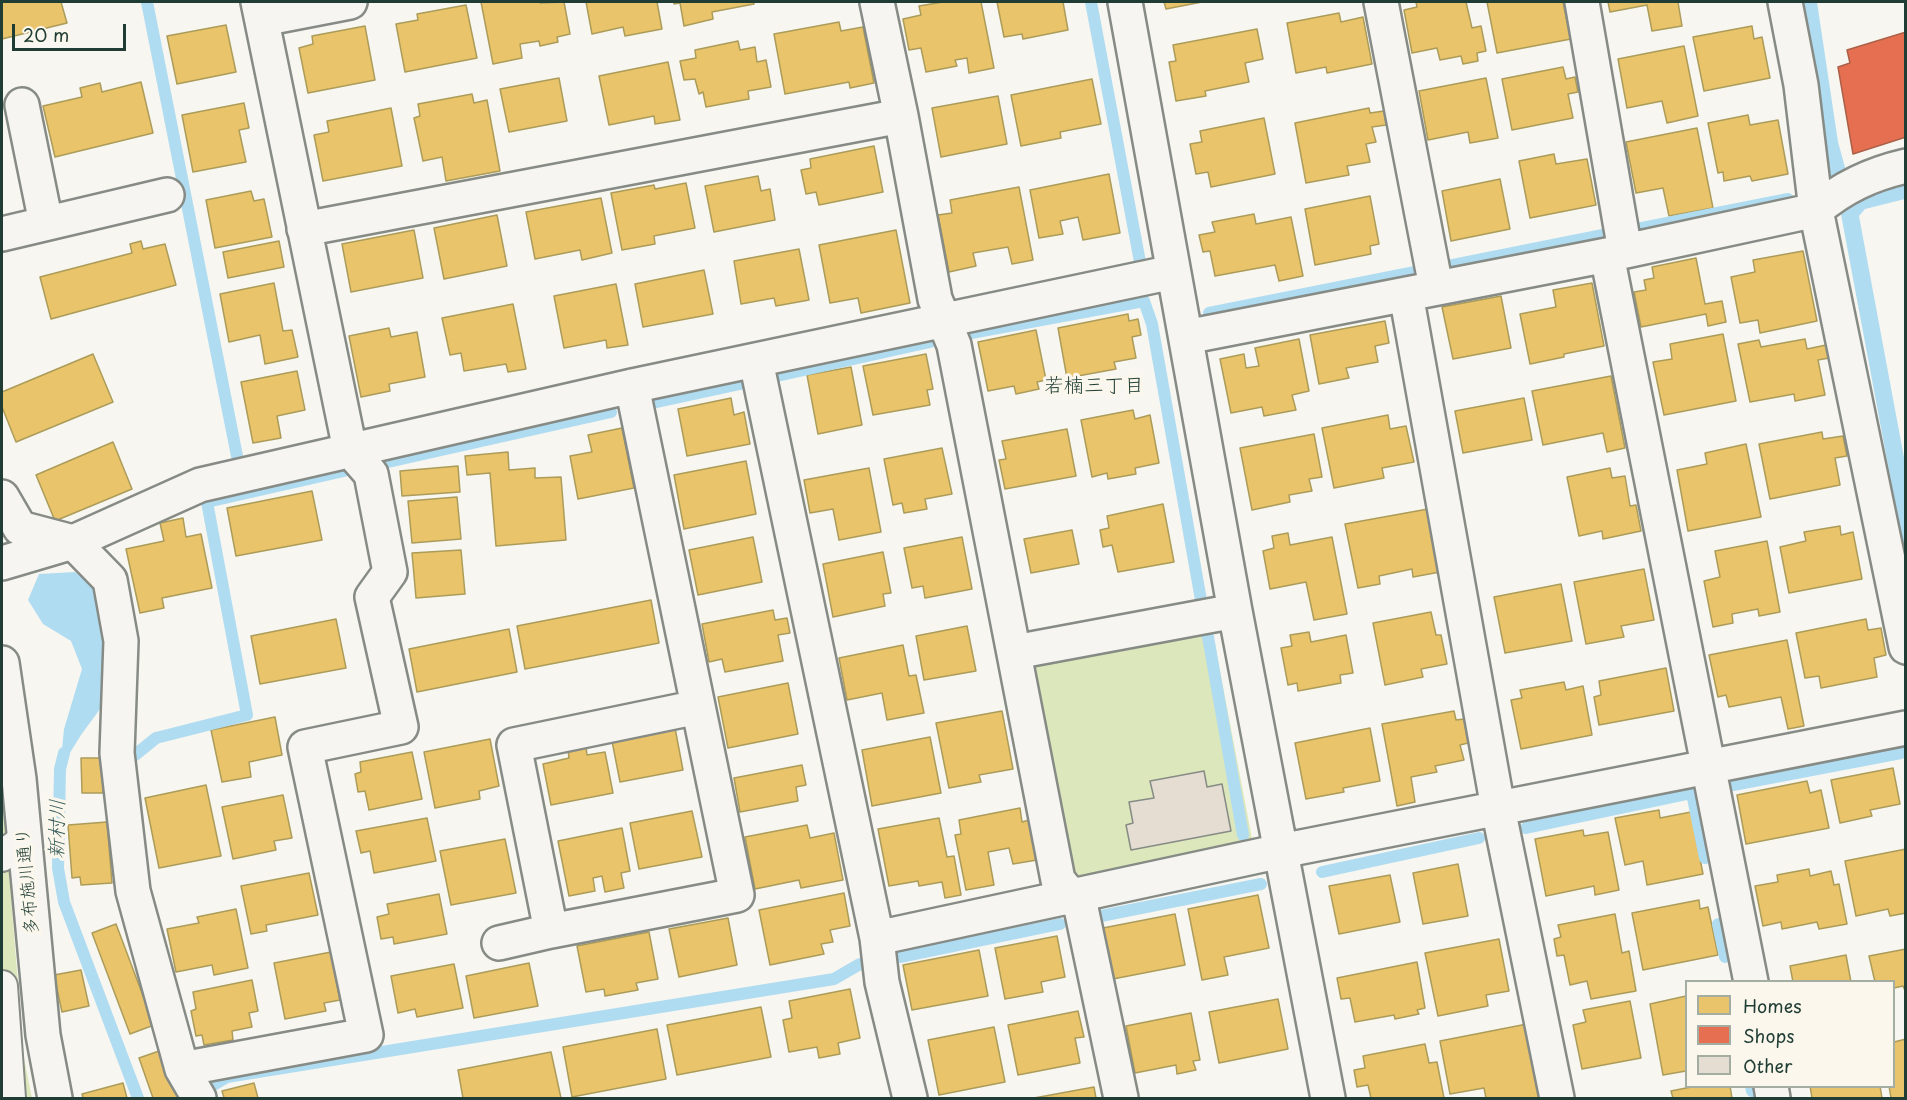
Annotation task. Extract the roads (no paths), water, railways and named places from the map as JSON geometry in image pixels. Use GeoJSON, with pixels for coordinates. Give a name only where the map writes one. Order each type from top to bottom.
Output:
{"type":"FeatureCollection","features":[{"type":"Feature","properties":{"kind":"street"},"geometry":{"type":"LineString","coordinates":[[182,1069],[366,1035],[306,747],[401,727],[372,597],[390,572],[371,474],[350,450],[260,10],[350,2]]}},
{"type":"Feature","properties":{"kind":"street"},"geometry":{"type":"LineString","coordinates":[[877,2],[902,116],[935,299],[954,345],[1058,880],[1081,908],[1121,1098]]}},
{"type":"Feature","properties":{"kind":"street"},"geometry":{"type":"LineString","coordinates":[[1125,2],[1235,611],[1328,1098]]}},
{"type":"Feature","properties":{"kind":"street"},"geometry":{"type":"LineString","coordinates":[[1381,2],[1498,808],[1557,1098]]}},
{"type":"Feature","properties":{"kind":"street"},"geometry":{"type":"LineString","coordinates":[[1582,2],[1616,253],[1750,980]]}},
{"type":"Feature","properties":{"kind":"street"},"geometry":{"type":"LineString","coordinates":[[1785,2],[1800,86],[1835,196],[1905,647]]}},
{"type":"Feature","properties":{"kind":"street"},"geometry":{"type":"LineString","coordinates":[[21,105],[46,223]]}},
{"type":"Feature","properties":{"kind":"street"},"geometry":{"type":"LineString","coordinates":[[304,229],[902,116]]}},
{"type":"Feature","properties":{"kind":"street"},"geometry":{"type":"LineString","coordinates":[[1186,336],[1616,253],[1835,196],[1905,166]]}},
{"type":"Feature","properties":{"kind":"street"},"geometry":{"type":"LineString","coordinates":[[2,234],[167,195]]}},
{"type":"Feature","properties":{"kind":"street"},"geometry":{"type":"LineString","coordinates":[[2,563],[74,542],[200,485],[632,386],[1173,272]]}},
{"type":"Feature","properties":{"kind":"street"},"geometry":{"type":"LineString","coordinates":[[756,361],[877,938],[882,982],[910,1098]]}},
{"type":"Feature","properties":{"kind":"street"},"geometry":{"type":"LineString","coordinates":[[499,943],[737,895],[632,386]]}},
{"type":"Feature","properties":{"kind":"street"},"geometry":{"type":"LineString","coordinates":[[2,497],[20,528],[74,542],[110,580],[121,641],[117,753],[133,891],[182,1069],[199,1098]]}},
{"type":"Feature","properties":{"kind":"street"},"geometry":{"type":"LineString","coordinates":[[1015,652],[1235,611]]}},
{"type":"Feature","properties":{"kind":"street","name":"多布施川通り"},"geometry":{"type":"LineString","coordinates":[[2,663],[19,779],[13,847],[55,1098]]}},
{"type":"Feature","properties":{"kind":"street"},"geometry":{"type":"LineString","coordinates":[[551,931],[514,745],[698,707]]}},
{"type":"Feature","properties":{"kind":"street"},"geometry":{"type":"LineString","coordinates":[[877,938],[1281,851],[1905,728]]}},
{"type":"Feature","properties":{"kind":"street"},"geometry":{"type":"LineString","coordinates":[[2,986],[10,1098]]}},
{"type":"Feature","properties":{"kind":"water"},"geometry":{"type":"Polygon","coordinates":[[[1802,2],[1817,2],[1838,142],[1853,196],[1905,183],[1905,199],[1865,209],[1859,216],[1905,463],[1905,556],[1840,209],[1825,181],[1827,162],[1802,2]]]}},
{"type":"Feature","properties":{"kind":"water"},"geometry":{"type":"Polygon","coordinates":[[[75,572],[95,588],[103,620],[107,657],[103,705],[60,769],[64,729],[82,669],[71,641],[43,624],[28,600],[39,574],[75,572]]]}},
{"type":"Feature","properties":{"kind":"waterway"},"geometry":{"type":"LineString","coordinates":[[147,2],[237,456]]}},
{"type":"Feature","properties":{"kind":"waterway"},"geometry":{"type":"LineString","coordinates":[[1091,2],[1140,262]]}},
{"type":"Feature","properties":{"kind":"waterway"},"geometry":{"type":"LineString","coordinates":[[1637,229],[1788,199]]}},
{"type":"Feature","properties":{"kind":"waterway"},"geometry":{"type":"LineString","coordinates":[[1448,266],[1603,235]]}},
{"type":"Feature","properties":{"kind":"waterway"},"geometry":{"type":"LineString","coordinates":[[1209,313],[1415,272]]}},
{"type":"Feature","properties":{"kind":"waterway"},"geometry":{"type":"LineString","coordinates":[[971,333],[1144,301],[1152,324],[1201,600]]}},
{"type":"Feature","properties":{"kind":"waterway"},"geometry":{"type":"LineString","coordinates":[[777,376],[930,342]]}},
{"type":"Feature","properties":{"kind":"waterway"},"geometry":{"type":"LineString","coordinates":[[657,402],[740,384]]}},
{"type":"Feature","properties":{"kind":"waterway"},"geometry":{"type":"LineString","coordinates":[[388,462],[611,412]]}},
{"type":"Feature","properties":{"kind":"waterway"},"geometry":{"type":"LineString","coordinates":[[135,755],[156,738],[247,715],[207,502],[344,471]]}},
{"type":"Feature","properties":{"kind":"waterway"},"geometry":{"type":"LineString","coordinates":[[1208,637],[1243,835]]}},
{"type":"Feature","properties":{"kind":"waterway","name":"新村川"},"geometry":{"type":"LineString","coordinates":[[64,753],[60,769],[58,868],[64,902],[138,1098]]}},
{"type":"Feature","properties":{"kind":"waterway"},"geometry":{"type":"LineString","coordinates":[[1733,785],[1901,753]]}},
{"type":"Feature","properties":{"kind":"waterway"},"geometry":{"type":"LineString","coordinates":[[1526,828],[1692,793],[1705,858]]}},
{"type":"Feature","properties":{"kind":"waterway"},"geometry":{"type":"LineString","coordinates":[[1322,872],[1479,838]]}},
{"type":"Feature","properties":{"kind":"waterway"},"geometry":{"type":"LineString","coordinates":[[1101,916],[1261,884]]}},
{"type":"Feature","properties":{"kind":"waterway"},"geometry":{"type":"LineString","coordinates":[[901,957],[1060,924]]}},
{"type":"Feature","properties":{"kind":"waterway"},"geometry":{"type":"LineString","coordinates":[[1718,924],[1725,957]]}},
{"type":"Feature","properties":{"kind":"waterway"},"geometry":{"type":"LineString","coordinates":[[208,1088],[227,1077],[834,979],[860,964]]}},
{"type":"Feature","properties":{"kind":"district","name":"若楠三丁目"},"geometry":{"type":"Point","coordinates":[1094,386]}}]}
